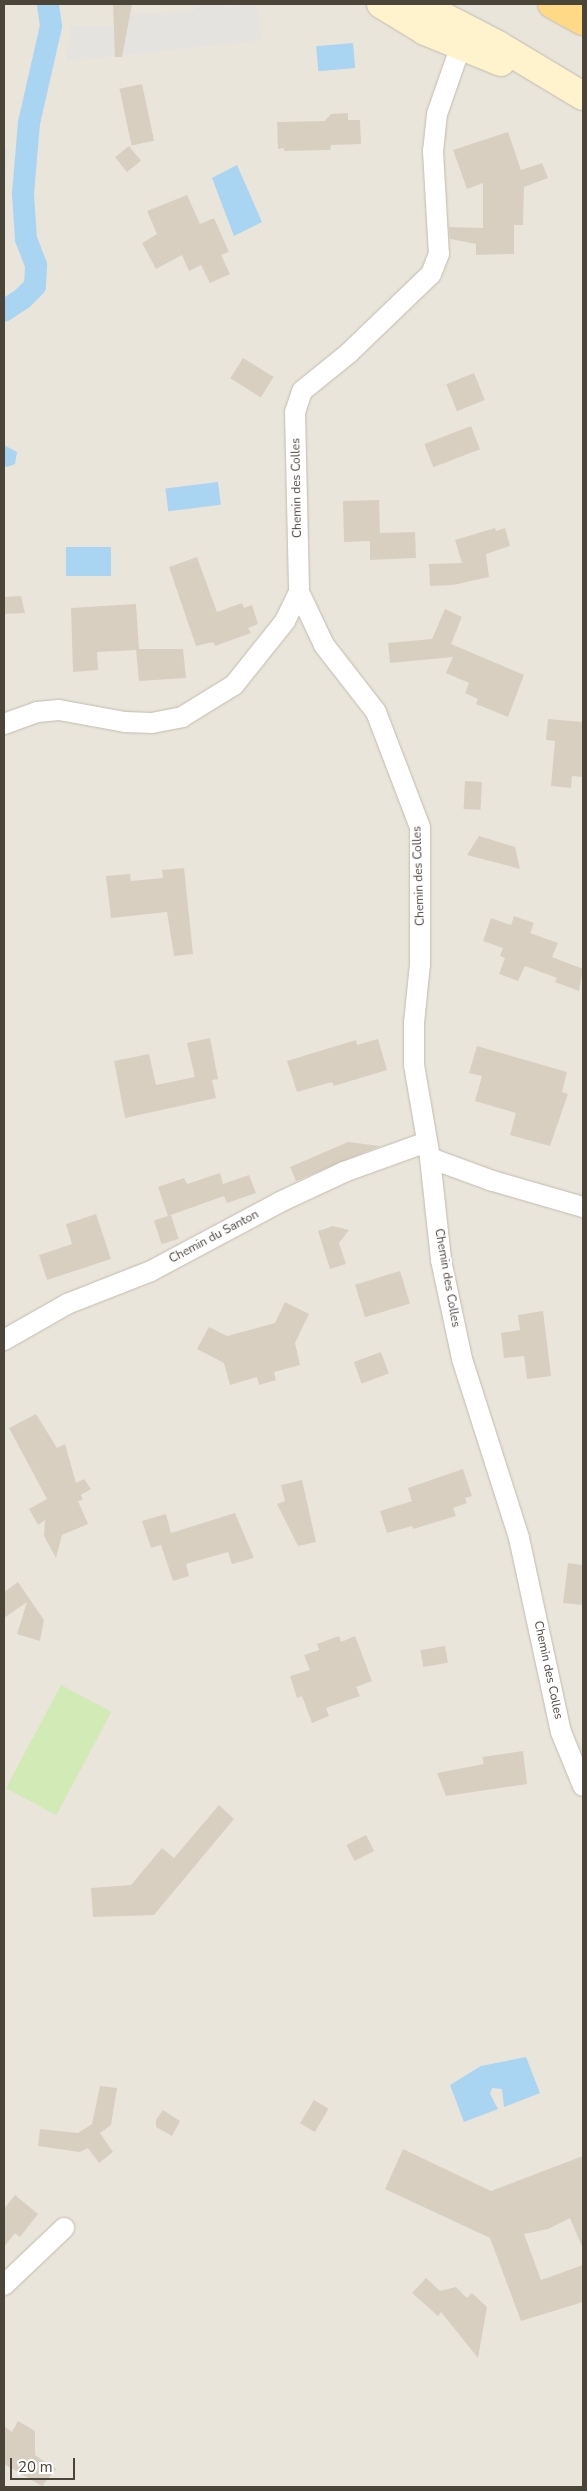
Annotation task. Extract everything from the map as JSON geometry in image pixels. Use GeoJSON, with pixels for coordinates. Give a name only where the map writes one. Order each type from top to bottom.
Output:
{"type":"FeatureCollection","features":[{"type":"Feature","properties":{"kind":"highway"},"geometry":{"type":"LineString","coordinates":[[552,4],[583,21]]}},
{"type":"Feature","properties":{"kind":"main road"},"geometry":{"type":"LineString","coordinates":[[381,4],[425,31],[460,48],[548,77]]}},
{"type":"Feature","properties":{"kind":"main road"},"geometry":{"type":"LineString","coordinates":[[419,4],[498,45],[548,77],[583,96]]}},
{"type":"Feature","properties":{"kind":"street"},"geometry":{"type":"LineString","coordinates":[[415,4],[420,14],[430,22],[460,39],[460,48]]}},
{"type":"Feature","properties":{"kind":"street","name":"Chemin des Colles"},"geometry":{"type":"LineString","coordinates":[[460,48],[437,114],[433,151],[439,254],[431,274],[349,353],[302,391],[295,412],[299,592],[324,645],[376,712],[420,828],[420,964],[414,1023],[414,1065],[428,1150],[441,1260],[462,1359],[519,1538],[561,1732],[583,1786]]}},
{"type":"Feature","properties":{"kind":"street"},"geometry":{"type":"LineString","coordinates":[[4,724],[37,712],[59,710],[152,723],[182,717],[234,685],[285,621],[299,592]]}},
{"type":"Feature","properties":{"kind":"street"},"geometry":{"type":"LineString","coordinates":[[428,1150],[493,1181],[583,1208]]}},
{"type":"Feature","properties":{"kind":"street","name":"Chemin du Santon"},"geometry":{"type":"LineString","coordinates":[[4,1340],[67,1304],[152,1270],[280,1202],[344,1172],[428,1150]]}},
{"type":"Feature","properties":{"kind":"street"},"geometry":{"type":"LineString","coordinates":[[4,2285],[64,2228]]}},
{"type":"Feature","properties":{"kind":"shaded area"},"geometry":{"type":"Polygon","coordinates":[[[4,4],[583,4],[583,2487],[4,2487],[4,4]]]}},
{"type":"Feature","properties":{"kind":"shaded area"},"geometry":{"type":"Polygon","coordinates":[[[194,4],[223,4],[224,7],[257,4],[262,40],[66,61],[71,26],[128,26],[130,15],[194,11],[194,4]]]}},
{"type":"Feature","properties":{"kind":"shaded area"},"geometry":{"type":"Polygon","coordinates":[[[4,147],[10,148],[4,185],[4,147]]]}},
{"type":"Feature","properties":{"kind":"green space"},"geometry":{"type":"Polygon","coordinates":[[[61,1685],[111,1712],[56,1815],[6,1788],[61,1685]]]}},
{"type":"Feature","properties":{"kind":"water"},"geometry":{"type":"Polygon","coordinates":[[[353,43],[355,68],[318,71],[316,46],[353,43]]]}},
{"type":"Feature","properties":{"kind":"water"},"geometry":{"type":"Polygon","coordinates":[[[237,165],[262,222],[234,236],[212,178],[237,165]]]}},
{"type":"Feature","properties":{"kind":"water"},"geometry":{"type":"Polygon","coordinates":[[[4,445],[17,452],[15,464],[7,467],[4,465],[4,445]]]}},
{"type":"Feature","properties":{"kind":"water"},"geometry":{"type":"Polygon","coordinates":[[[218,482],[221,505],[168,511],[165,488],[218,482]]]}},
{"type":"Feature","properties":{"kind":"water"},"geometry":{"type":"Polygon","coordinates":[[[66,547],[111,547],[111,576],[66,576],[66,547]]]}},
{"type":"Feature","properties":{"kind":"water"},"geometry":{"type":"Polygon","coordinates":[[[526,2057],[540,2093],[504,2107],[502,2089],[492,2088],[490,2094],[498,2109],[464,2122],[450,2085],[481,2066],[526,2057]]]}},
{"type":"Feature","properties":{"kind":"building"},"geometry":{"type":"Polygon","coordinates":[[[113,4],[132,4],[122,57],[115,57],[113,4]]]}},
{"type":"Feature","properties":{"kind":"building"},"geometry":{"type":"Polygon","coordinates":[[[142,84],[154,141],[132,146],[120,89],[142,84]]]}},
{"type":"Feature","properties":{"kind":"building"},"geometry":{"type":"Polygon","coordinates":[[[348,113],[348,120],[360,120],[361,144],[331,145],[330,150],[284,151],[284,148],[278,149],[277,122],[325,121],[331,114],[348,113]]]}},
{"type":"Feature","properties":{"kind":"building"},"geometry":{"type":"Polygon","coordinates":[[[508,132],[521,170],[542,163],[548,178],[524,187],[523,225],[514,225],[514,254],[476,255],[476,244],[450,239],[449,227],[483,228],[483,183],[467,189],[453,150],[508,132]]]}},
{"type":"Feature","properties":{"kind":"building"},"geometry":{"type":"Polygon","coordinates":[[[129,146],[141,161],[127,172],[115,157],[129,146]]]}},
{"type":"Feature","properties":{"kind":"building"},"geometry":{"type":"Polygon","coordinates":[[[187,195],[200,224],[214,218],[229,252],[221,255],[230,274],[210,283],[201,265],[189,271],[182,255],[156,269],[142,243],[157,234],[147,211],[187,195]]]}},
{"type":"Feature","properties":{"kind":"building"},"geometry":{"type":"Polygon","coordinates":[[[243,358],[274,377],[261,397],[230,378],[243,358]]]}},
{"type":"Feature","properties":{"kind":"building"},"geometry":{"type":"Polygon","coordinates":[[[474,373],[485,400],[457,411],[446,384],[474,373]]]}},
{"type":"Feature","properties":{"kind":"building"},"geometry":{"type":"Polygon","coordinates":[[[471,426],[480,449],[433,467],[424,444],[471,426]]]}},
{"type":"Feature","properties":{"kind":"building"},"geometry":{"type":"Polygon","coordinates":[[[379,500],[380,533],[415,532],[416,558],[370,560],[370,541],[344,542],[343,501],[379,500]]]}},
{"type":"Feature","properties":{"kind":"building"},"geometry":{"type":"Polygon","coordinates":[[[495,528],[496,531],[505,528],[510,546],[486,554],[489,577],[453,585],[430,586],[429,564],[462,563],[455,540],[495,528]]]}},
{"type":"Feature","properties":{"kind":"building"},"geometry":{"type":"Polygon","coordinates":[[[197,557],[217,612],[242,603],[244,608],[252,605],[258,624],[248,628],[251,633],[215,646],[213,642],[196,646],[169,567],[197,557]]]}},
{"type":"Feature","properties":{"kind":"building"},"geometry":{"type":"Polygon","coordinates":[[[21,596],[25,613],[4,614],[4,597],[21,596]]]}},
{"type":"Feature","properties":{"kind":"building"},"geometry":{"type":"Polygon","coordinates":[[[136,604],[139,649],[183,649],[186,678],[139,681],[136,650],[97,652],[98,670],[73,672],[71,608],[136,604]]]}},
{"type":"Feature","properties":{"kind":"building"},"geometry":{"type":"Polygon","coordinates":[[[445,609],[462,617],[451,644],[524,675],[508,717],[476,704],[478,699],[465,693],[469,683],[446,673],[453,657],[390,663],[388,643],[432,639],[445,609]]]}},
{"type":"Feature","properties":{"kind":"building"},"geometry":{"type":"Polygon","coordinates":[[[548,719],[583,722],[583,777],[572,776],[571,788],[551,786],[555,741],[546,740],[548,719]]]}},
{"type":"Feature","properties":{"kind":"building"},"geometry":{"type":"Polygon","coordinates":[[[465,781],[482,782],[481,810],[464,809],[465,781]]]}},
{"type":"Feature","properties":{"kind":"building"},"geometry":{"type":"Polygon","coordinates":[[[479,836],[515,847],[520,869],[467,855],[479,836]]]}},
{"type":"Feature","properties":{"kind":"building"},"geometry":{"type":"Polygon","coordinates":[[[184,868],[193,954],[174,956],[167,912],[111,918],[106,876],[130,874],[131,881],[163,878],[162,870],[184,868]]]}},
{"type":"Feature","properties":{"kind":"building"},"geometry":{"type":"Polygon","coordinates":[[[514,916],[534,923],[530,933],[558,943],[552,957],[583,969],[579,991],[555,982],[557,978],[525,966],[518,981],[499,974],[505,958],[500,956],[503,948],[483,941],[491,918],[511,925],[514,916]]]}},
{"type":"Feature","properties":{"kind":"building"},"geometry":{"type":"Polygon","coordinates":[[[210,1038],[218,1079],[212,1080],[216,1098],[125,1118],[114,1061],[149,1054],[156,1085],[195,1077],[187,1043],[210,1038]]]}},
{"type":"Feature","properties":{"kind":"building"},"geometry":{"type":"Polygon","coordinates":[[[378,1039],[387,1070],[334,1086],[332,1082],[297,1092],[287,1061],[356,1040],[357,1045],[378,1039]]]}},
{"type":"Feature","properties":{"kind":"building"},"geometry":{"type":"Polygon","coordinates":[[[477,1046],[567,1072],[562,1092],[568,1094],[550,1146],[510,1135],[516,1113],[475,1101],[482,1076],[469,1073],[477,1046]]]}},
{"type":"Feature","properties":{"kind":"building"},"geometry":{"type":"Polygon","coordinates":[[[348,1142],[380,1146],[296,1181],[290,1167],[348,1142]]]}},
{"type":"Feature","properties":{"kind":"building"},"geometry":{"type":"Polygon","coordinates":[[[220,1173],[223,1184],[249,1175],[256,1193],[227,1203],[224,1196],[168,1216],[158,1187],[184,1178],[187,1184],[220,1173]]]}},
{"type":"Feature","properties":{"kind":"building"},"geometry":{"type":"Polygon","coordinates":[[[96,1214],[111,1259],[47,1280],[39,1255],[72,1244],[66,1224],[96,1214]]]}},
{"type":"Feature","properties":{"kind":"building"},"geometry":{"type":"Polygon","coordinates":[[[171,1215],[179,1239],[162,1244],[154,1221],[171,1215]]]}},
{"type":"Feature","properties":{"kind":"building"},"geometry":{"type":"Polygon","coordinates":[[[333,1226],[349,1230],[339,1243],[346,1264],[330,1269],[318,1231],[333,1226]]]}},
{"type":"Feature","properties":{"kind":"building"},"geometry":{"type":"Polygon","coordinates":[[[400,1271],[410,1304],[365,1317],[355,1285],[400,1271]]]}},
{"type":"Feature","properties":{"kind":"building"},"geometry":{"type":"Polygon","coordinates":[[[285,1302],[309,1314],[295,1343],[300,1365],[274,1372],[276,1380],[259,1385],[257,1377],[230,1385],[224,1363],[197,1349],[209,1327],[227,1336],[275,1323],[285,1302]]]}},
{"type":"Feature","properties":{"kind":"building"},"geometry":{"type":"Polygon","coordinates":[[[543,1311],[551,1376],[527,1379],[524,1356],[504,1358],[501,1333],[520,1330],[518,1315],[543,1311]]]}},
{"type":"Feature","properties":{"kind":"building"},"geometry":{"type":"Polygon","coordinates":[[[381,1352],[389,1374],[362,1384],[354,1362],[381,1352]]]}},
{"type":"Feature","properties":{"kind":"building"},"geometry":{"type":"Polygon","coordinates":[[[36,1414],[57,1448],[65,1444],[76,1483],[84,1479],[91,1489],[81,1495],[83,1500],[78,1501],[88,1524],[62,1535],[56,1558],[44,1536],[45,1520],[38,1525],[29,1509],[47,1499],[9,1428],[36,1414]]]}},
{"type":"Feature","properties":{"kind":"building"},"geometry":{"type":"Polygon","coordinates":[[[463,1469],[472,1496],[465,1498],[467,1503],[453,1508],[456,1516],[413,1529],[412,1526],[387,1533],[380,1511],[412,1501],[408,1488],[463,1469]]]}},
{"type":"Feature","properties":{"kind":"building"},"geometry":{"type":"Polygon","coordinates":[[[302,1480],[316,1542],[298,1546],[277,1504],[285,1501],[281,1485],[302,1480]]]}},
{"type":"Feature","properties":{"kind":"building"},"geometry":{"type":"Polygon","coordinates":[[[235,1513],[254,1558],[232,1564],[228,1552],[186,1564],[189,1576],[173,1581],[161,1545],[151,1548],[142,1521],[166,1514],[171,1533],[235,1513]]]}},
{"type":"Feature","properties":{"kind":"building"},"geometry":{"type":"Polygon","coordinates":[[[568,1563],[583,1565],[583,1605],[563,1603],[568,1563]]]}},
{"type":"Feature","properties":{"kind":"building"},"geometry":{"type":"Polygon","coordinates":[[[18,1582],[44,1620],[40,1641],[17,1634],[27,1602],[4,1618],[4,1592],[18,1582]]]}},
{"type":"Feature","properties":{"kind":"building"},"geometry":{"type":"Polygon","coordinates":[[[339,1636],[341,1642],[355,1636],[372,1681],[356,1687],[360,1696],[326,1708],[329,1716],[312,1723],[302,1696],[297,1698],[290,1676],[310,1670],[304,1655],[319,1650],[317,1644],[339,1636]]]}},
{"type":"Feature","properties":{"kind":"building"},"geometry":{"type":"Polygon","coordinates":[[[445,1646],[448,1663],[423,1667],[420,1650],[445,1646]]]}},
{"type":"Feature","properties":{"kind":"building"},"geometry":{"type":"Polygon","coordinates":[[[523,1751],[527,1784],[446,1796],[437,1773],[484,1764],[482,1757],[523,1751]]]}},
{"type":"Feature","properties":{"kind":"building"},"geometry":{"type":"Polygon","coordinates":[[[219,1805],[234,1819],[154,1915],[93,1917],[91,1888],[131,1885],[162,1848],[174,1858],[219,1805]]]}},
{"type":"Feature","properties":{"kind":"building"},"geometry":{"type":"Polygon","coordinates":[[[366,1835],[374,1851],[355,1861],[346,1845],[366,1835]]]}},
{"type":"Feature","properties":{"kind":"building"},"geometry":{"type":"Polygon","coordinates":[[[100,2086],[117,2088],[111,2125],[100,2133],[113,2152],[99,2163],[88,2148],[80,2152],[38,2146],[40,2129],[78,2133],[92,2124],[100,2086]]]}},
{"type":"Feature","properties":{"kind":"building"},"geometry":{"type":"Polygon","coordinates":[[[314,2100],[329,2109],[315,2132],[300,2123],[314,2100]]]}},
{"type":"Feature","properties":{"kind":"building"},"geometry":{"type":"Polygon","coordinates":[[[163,2110],[180,2121],[172,2136],[156,2127],[156,2120],[163,2110]]]}},
{"type":"Feature","properties":{"kind":"building"},"geometry":{"type":"Polygon","coordinates":[[[403,2149],[491,2191],[583,2156],[583,2249],[570,2218],[548,2229],[524,2234],[541,2280],[583,2265],[583,2302],[521,2321],[490,2238],[385,2189],[403,2149]]]}},
{"type":"Feature","properties":{"kind":"building"},"geometry":{"type":"Polygon","coordinates":[[[15,2195],[38,2214],[20,2237],[15,2233],[4,2247],[4,2209],[15,2195]]]}},
{"type":"Feature","properties":{"kind":"building"},"geometry":{"type":"Polygon","coordinates":[[[426,2278],[440,2291],[456,2287],[467,2298],[472,2293],[487,2307],[478,2358],[441,2312],[438,2316],[412,2293],[426,2278]]]}},
{"type":"Feature","properties":{"kind":"building"},"geometry":{"type":"Polygon","coordinates":[[[18,2421],[35,2431],[35,2455],[56,2469],[42,2486],[4,2464],[4,2426],[12,2432],[18,2421]]]}},
{"type":"Feature","properties":{"kind":"waterway"},"geometry":{"type":"LineString","coordinates":[[4,311],[22,299],[35,286],[36,265],[26,239],[23,194],[29,123],[51,26],[48,4]]}}]}
